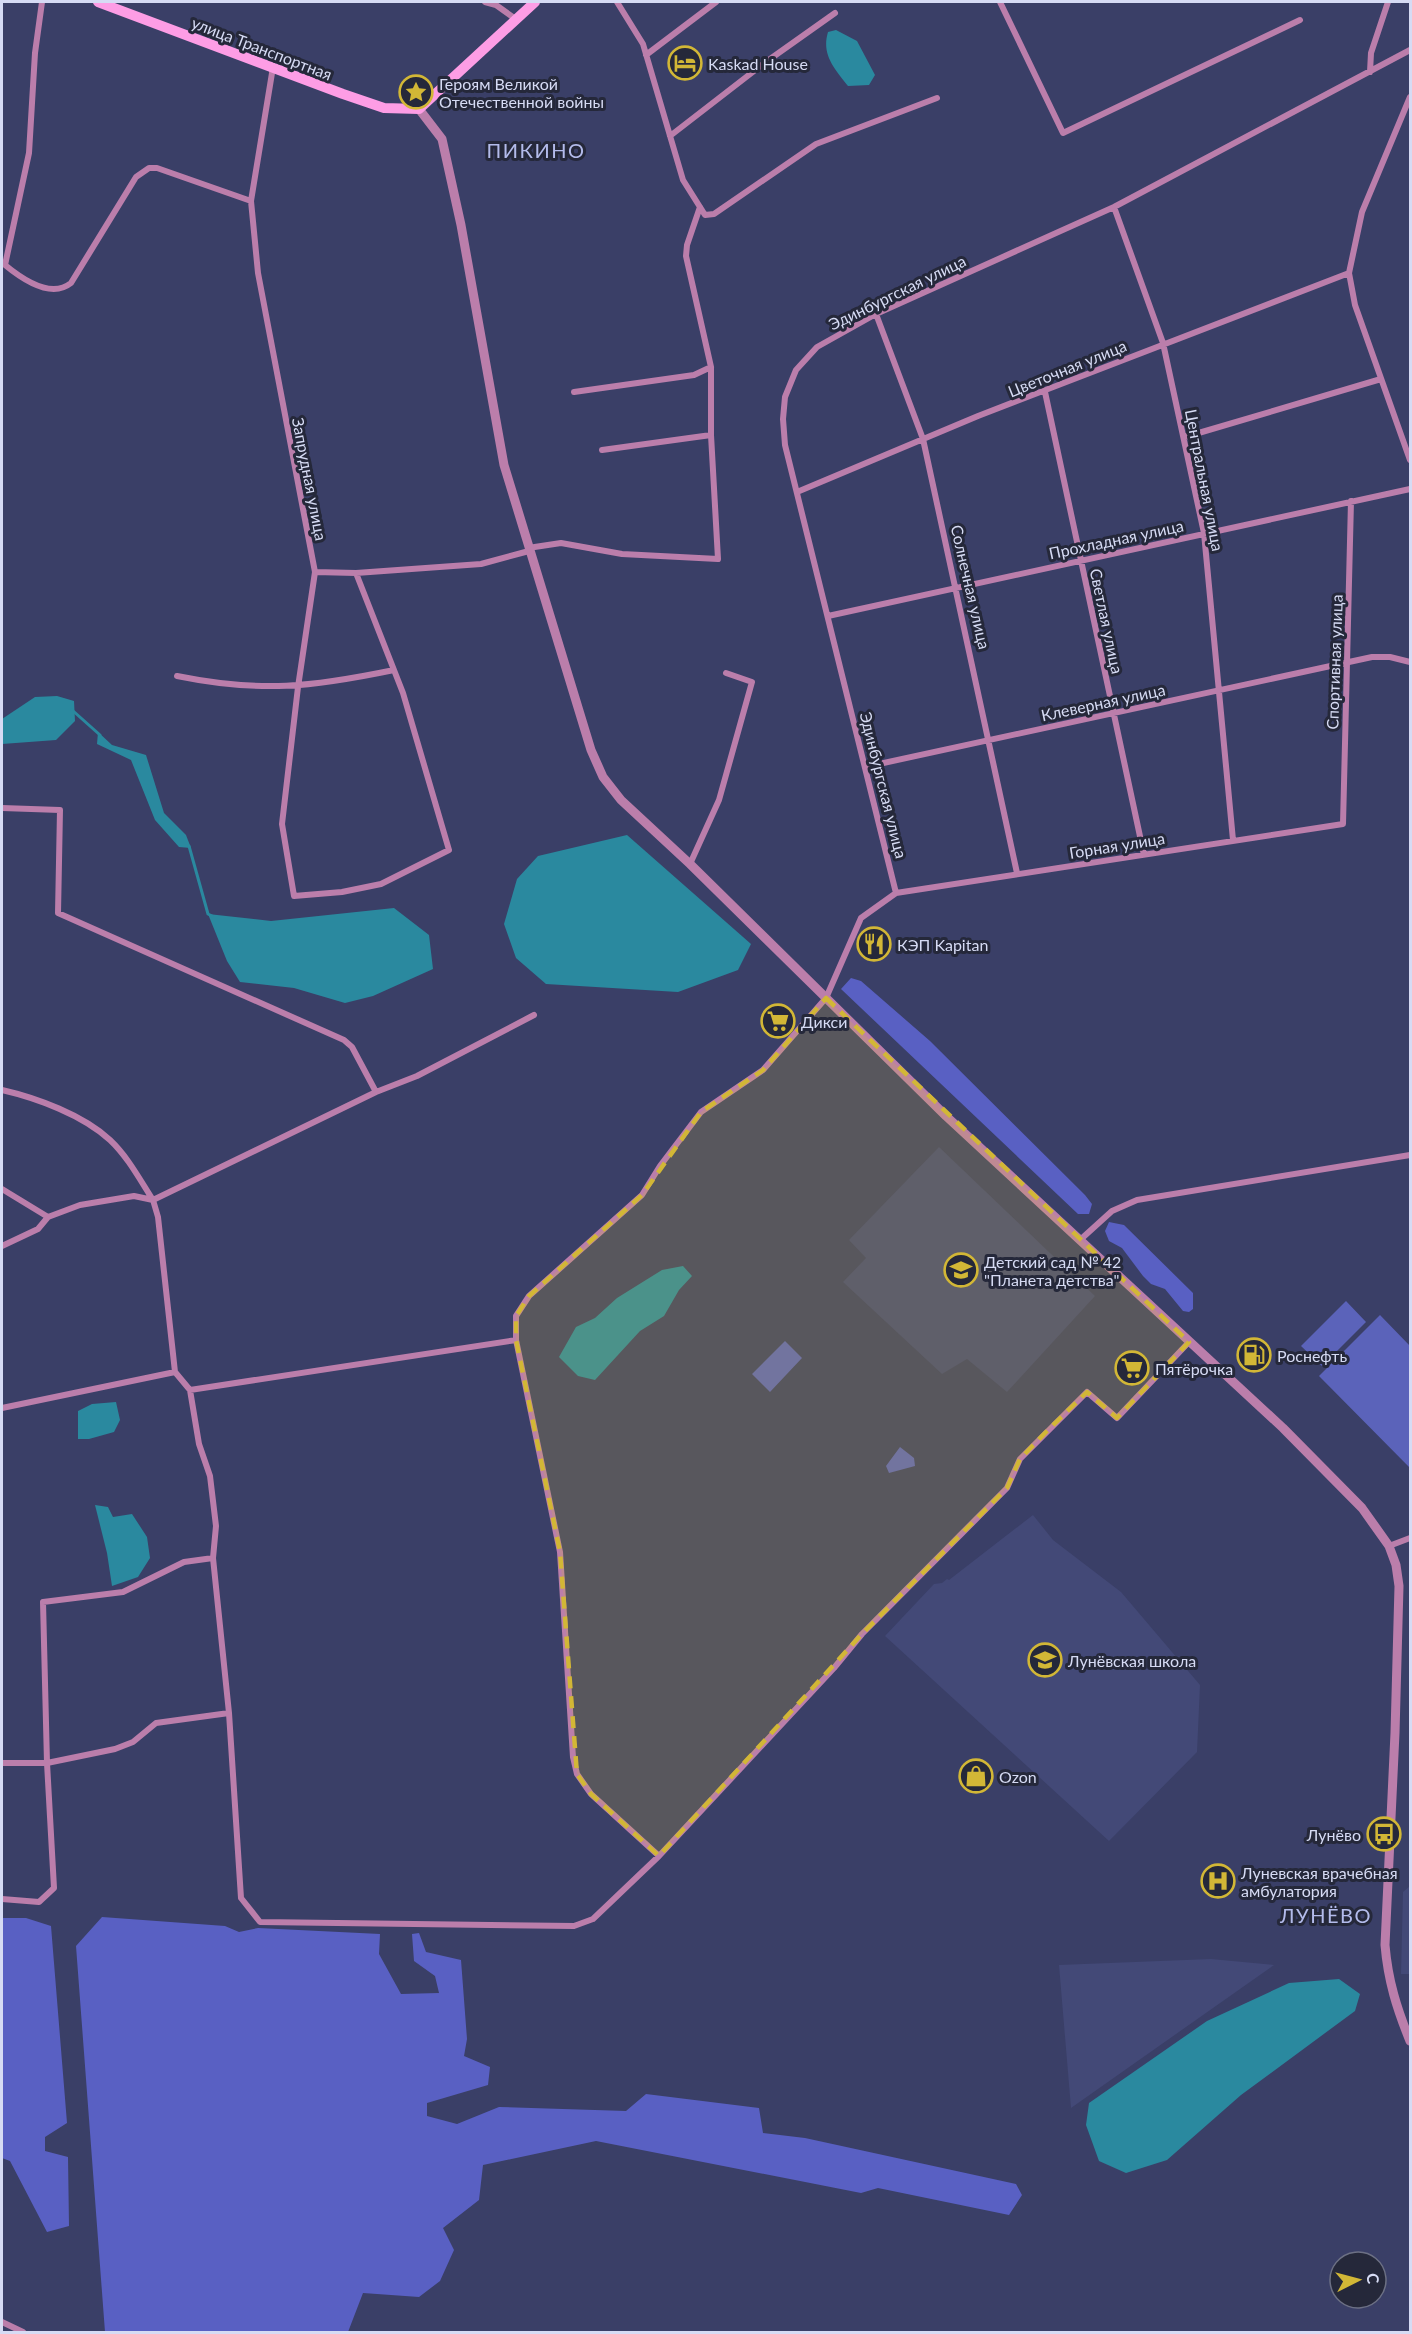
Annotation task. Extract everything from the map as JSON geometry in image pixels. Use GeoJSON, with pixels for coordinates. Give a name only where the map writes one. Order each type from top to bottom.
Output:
{"type":"FeatureCollection","features":[{"type":"Feature","properties":{"kind":"main road","name":"улица Транспортная"},"geometry":{"type":"LineString","coordinates":[[98,2],[384,108],[419,109]]}},
{"type":"Feature","properties":{"kind":"main road"},"geometry":{"type":"LineString","coordinates":[[419,109],[535,2]]}},
{"type":"Feature","properties":{"kind":"street"},"geometry":{"type":"LineString","coordinates":[[42,2],[35,53],[29,153],[5,265],[19,277],[45,288],[57,290],[65,288],[71,283],[136,177],[148,168],[157,168],[251,201]]}},
{"type":"Feature","properties":{"kind":"street"},"geometry":{"type":"LineString","coordinates":[[485,2],[496,5],[517,20]]}},
{"type":"Feature","properties":{"kind":"street"},"geometry":{"type":"LineString","coordinates":[[617,2],[643,44],[682,180],[705,215],[714,214],[816,144],[937,98]]}},
{"type":"Feature","properties":{"kind":"street"},"geometry":{"type":"LineString","coordinates":[[646,55],[716,2]]}},
{"type":"Feature","properties":{"kind":"street"},"geometry":{"type":"LineString","coordinates":[[1000,2],[1063,133],[1300,20]]}},
{"type":"Feature","properties":{"kind":"street"},"geometry":{"type":"LineString","coordinates":[[1370,72],[1371,53],[1388,2]]}},
{"type":"Feature","properties":{"kind":"street"},"geometry":{"type":"LineString","coordinates":[[670,136],[763,64],[835,13]]}},
{"type":"Feature","properties":{"kind":"street","name":"Эдинбургская улица"},"geometry":{"type":"LineString","coordinates":[[897,893],[785,445],[783,419],[785,397],[796,370],[817,347],[876,314],[1114,207],[1410,50]]}},
{"type":"Feature","properties":{"kind":"street","name":"Запрудная улица"},"geometry":{"type":"LineString","coordinates":[[273,67],[251,201],[258,273],[315,572],[297,687],[282,824],[294,896],[342,892],[381,884],[449,850],[394,670]]}},
{"type":"Feature","properties":{"kind":"street"},"geometry":{"type":"LineString","coordinates":[[1410,97],[1362,212],[1348,273],[1355,305],[1410,460]]}},
{"type":"Feature","properties":{"kind":"street"},"geometry":{"type":"LineString","coordinates":[[419,109],[442,139],[462,225],[504,465],[591,750],[603,777],[621,800],[690,864],[946,1116],[1283,1428],[1362,1508],[1389,1546],[1396,1565],[1399,1586],[1385,1946],[1387,1974],[1393,1999],[1410,2041]]}},
{"type":"Feature","properties":{"kind":"street"},"geometry":{"type":"LineString","coordinates":[[315,572],[356,573],[481,564],[528,549],[561,543],[622,554],[718,559],[711,435],[711,367],[686,256],[687,245],[700,207]]}},
{"type":"Feature","properties":{"kind":"street","name":"Центральная улица"},"geometry":{"type":"LineString","coordinates":[[1114,207],[1163,344],[1204,533],[1233,840]]}},
{"type":"Feature","properties":{"kind":"street","name":"Цветочная улица"},"geometry":{"type":"LineString","coordinates":[[797,492],[923,439],[1348,273]]}},
{"type":"Feature","properties":{"kind":"street","name":"Солнечная улица"},"geometry":{"type":"LineString","coordinates":[[876,314],[923,439],[957,587],[1017,873]]}},
{"type":"Feature","properties":{"kind":"street"},"geometry":{"type":"LineString","coordinates":[[574,392],[694,375],[711,367]]}},
{"type":"Feature","properties":{"kind":"street"},"geometry":{"type":"LineString","coordinates":[[1185,437],[1382,379]]}},
{"type":"Feature","properties":{"kind":"street","name":"Светлая улица"},"geometry":{"type":"LineString","coordinates":[[1045,392],[1144,855]]}},
{"type":"Feature","properties":{"kind":"street"},"geometry":{"type":"LineString","coordinates":[[602,450],[711,435]]}},
{"type":"Feature","properties":{"kind":"street","name":"Прохладная улица"},"geometry":{"type":"LineString","coordinates":[[828,616],[1410,489]]}},
{"type":"Feature","properties":{"kind":"street","name":"Спортивная улица"},"geometry":{"type":"LineString","coordinates":[[1342,824],[1351,501]]}},
{"type":"Feature","properties":{"kind":"street"},"geometry":{"type":"LineString","coordinates":[[177,676],[244,687],[297,687],[328,684],[394,670],[356,573]]}},
{"type":"Feature","properties":{"kind":"street","name":"Клеверная улица"},"geometry":{"type":"LineString","coordinates":[[865,767],[1372,657],[1390,657],[1410,662]]}},
{"type":"Feature","properties":{"kind":"street"},"geometry":{"type":"LineString","coordinates":[[690,864],[719,800],[752,682],[726,673]]}},
{"type":"Feature","properties":{"kind":"street"},"geometry":{"type":"LineString","coordinates":[[2,808],[60,810],[58,913],[344,1040],[352,1047],[376,1092]]}},
{"type":"Feature","properties":{"kind":"street","name":"Горная улица"},"geometry":{"type":"LineString","coordinates":[[897,893],[1342,824]]}},
{"type":"Feature","properties":{"kind":"street"},"geometry":{"type":"LineString","coordinates":[[659,1857],[591,1794],[577,1774],[573,1756],[560,1552],[516,1340],[516,1316],[529,1296],[642,1195],[660,1166],[701,1112],[764,1070],[826,998],[861,918],[897,893]]}},
{"type":"Feature","properties":{"kind":"street"},"geometry":{"type":"LineString","coordinates":[[2,1246],[38,1229],[48,1217],[80,1204],[134,1196],[153,1200],[376,1092],[417,1076],[534,1015]]}},
{"type":"Feature","properties":{"kind":"street"},"geometry":{"type":"LineString","coordinates":[[2,1090],[42,1103],[80,1121],[109,1139],[123,1154],[153,1200],[158,1217],[175,1372],[190,1390],[199,1443],[210,1476],[216,1526],[213,1558],[229,1713],[241,1898],[260,1922],[574,1926],[593,1919],[659,1857],[834,1668],[862,1634],[1007,1488],[1020,1459],[1087,1392],[1117,1418],[1189,1342]]}},
{"type":"Feature","properties":{"kind":"street"},"geometry":{"type":"LineString","coordinates":[[1080,1240],[1112,1211],[1137,1200],[1410,1155]]}},
{"type":"Feature","properties":{"kind":"street"},"geometry":{"type":"LineString","coordinates":[[2,1189],[48,1217]]}},
{"type":"Feature","properties":{"kind":"street"},"geometry":{"type":"LineString","coordinates":[[190,1390],[516,1340]]}},
{"type":"Feature","properties":{"kind":"street"},"geometry":{"type":"LineString","coordinates":[[2,1408],[175,1372]]}},
{"type":"Feature","properties":{"kind":"street"},"geometry":{"type":"LineString","coordinates":[[1389,1546],[1410,1538]]}},
{"type":"Feature","properties":{"kind":"street"},"geometry":{"type":"LineString","coordinates":[[2,1899],[39,1902],[54,1888],[47,1763],[43,1602],[123,1592],[183,1562],[213,1558]]}},
{"type":"Feature","properties":{"kind":"street"},"geometry":{"type":"LineString","coordinates":[[2,1763],[47,1763],[115,1749],[134,1742],[156,1723],[229,1713]]}},
{"type":"Feature","properties":{"kind":"street"},"geometry":{"type":"LineString","coordinates":[[2,2322],[23,2332]]}},
{"type":"Feature","properties":{"kind":"highlighted area"},"geometry":{"type":"Polygon","coordinates":[[[826,998],[1189,1342],[1117,1418],[1087,1392],[1020,1459],[1007,1488],[862,1634],[659,1856],[591,1794],[577,1774],[560,1552],[516,1340],[516,1316],[529,1296],[642,1195],[701,1112],[763,1070],[826,998]]]}},
{"type":"Feature","properties":{"kind":"shaded area"},"geometry":{"type":"Polygon","coordinates":[[[836,30],[857,41],[875,75],[869,85],[848,86],[834,68],[826,48],[826,40],[828,32],[836,30]]]}},
{"type":"Feature","properties":{"kind":"shaded area"},"geometry":{"type":"Polygon","coordinates":[[[57,696],[74,701],[75,721],[56,740],[2,744],[2,719],[35,697],[57,696]]]}},
{"type":"Feature","properties":{"kind":"shaded area"},"geometry":{"type":"Polygon","coordinates":[[[98,732],[112,745],[146,755],[164,813],[186,835],[191,848],[179,847],[155,820],[131,760],[97,744],[98,732]]]}},
{"type":"Feature","properties":{"kind":"shaded area"},"geometry":{"type":"Polygon","coordinates":[[[627,835],[751,944],[738,970],[678,992],[546,984],[516,958],[504,924],[517,879],[538,856],[627,835]]]}},
{"type":"Feature","properties":{"kind":"shaded area"},"geometry":{"type":"Polygon","coordinates":[[[394,908],[429,935],[433,969],[373,996],[345,1003],[294,988],[240,982],[227,961],[208,914],[271,921],[394,908]]]}},
{"type":"Feature","properties":{"kind":"shaded area"},"geometry":{"type":"Polygon","coordinates":[[[851,978],[861,981],[930,1041],[1085,1195],[1092,1204],[1089,1214],[1078,1214],[841,989],[851,978]]]}},
{"type":"Feature","properties":{"kind":"shaded area","name":"Детский сад № 42 \"Планета детства\""},"geometry":{"type":"Polygon","coordinates":[[[939,1147],[1095,1296],[1007,1392],[967,1359],[942,1374],[843,1282],[866,1258],[849,1240],[939,1147]]]}},
{"type":"Feature","properties":{"kind":"shaded area"},"geometry":{"type":"Polygon","coordinates":[[[1109,1222],[1124,1225],[1193,1293],[1193,1309],[1189,1312],[1183,1311],[1165,1289],[1151,1284],[1143,1276],[1122,1248],[1109,1241],[1105,1231],[1109,1222]]]}},
{"type":"Feature","properties":{"kind":"shaded area"},"geometry":{"type":"Polygon","coordinates":[[[683,1266],[692,1276],[679,1290],[664,1316],[640,1331],[595,1380],[578,1376],[559,1357],[576,1327],[595,1318],[617,1298],[662,1270],[683,1266]]]}},
{"type":"Feature","properties":{"kind":"shaded area"},"geometry":{"type":"Polygon","coordinates":[[[1346,1301],[1366,1322],[1322,1366],[1301,1346],[1346,1301]]]}},
{"type":"Feature","properties":{"kind":"shaded area"},"geometry":{"type":"Polygon","coordinates":[[[1380,1315],[1410,1346],[1410,1468],[1319,1376],[1380,1315]]]}},
{"type":"Feature","properties":{"kind":"shaded area"},"geometry":{"type":"Polygon","coordinates":[[[785,1341],[802,1358],[770,1392],[752,1374],[785,1341]]]}},
{"type":"Feature","properties":{"kind":"shaded area"},"geometry":{"type":"Polygon","coordinates":[[[116,1402],[120,1420],[114,1432],[89,1439],[78,1439],[78,1411],[92,1404],[116,1402]]]}},
{"type":"Feature","properties":{"kind":"shaded area"},"geometry":{"type":"Polygon","coordinates":[[[900,1447],[914,1458],[915,1466],[889,1473],[886,1466],[900,1447]]]}},
{"type":"Feature","properties":{"kind":"shaded area"},"geometry":{"type":"Polygon","coordinates":[[[95,1505],[108,1507],[113,1517],[132,1514],[147,1537],[150,1558],[138,1577],[112,1586],[107,1553],[95,1505]]]}},
{"type":"Feature","properties":{"kind":"shaded area","name":"Лунёвская школа"},"geometry":{"type":"Polygon","coordinates":[[[1033,1515],[1053,1540],[1121,1592],[1200,1685],[1197,1752],[1109,1841],[885,1636],[934,1584],[949,1580],[1033,1515]]]}},
{"type":"Feature","properties":{"kind":"shaded area"},"geometry":{"type":"Polygon","coordinates":[[[1410,1886],[1410,1974],[1401,1974],[1403,1892],[1410,1886]]]}},
{"type":"Feature","properties":{"kind":"shaded area"},"geometry":{"type":"Polygon","coordinates":[[[102,1917],[225,1926],[239,1932],[258,1928],[380,1934],[379,1954],[401,1994],[439,1993],[435,1976],[414,1961],[412,1934],[419,1933],[426,1952],[461,1960],[467,2039],[464,2056],[490,2067],[488,2085],[427,2103],[427,2116],[457,2124],[499,2107],[626,2111],[646,2094],[759,2108],[763,2133],[805,2138],[1016,2184],[1022,2195],[1009,2215],[878,2188],[861,2193],[596,2141],[483,2165],[479,2200],[443,2228],[454,2250],[440,2281],[419,2297],[363,2293],[348,2332],[105,2332],[76,1946],[102,1917]]]}},
{"type":"Feature","properties":{"kind":"shaded area"},"geometry":{"type":"Polygon","coordinates":[[[2,1918],[26,1918],[51,1926],[67,2123],[45,2137],[45,2151],[68,2157],[69,2226],[47,2232],[10,2161],[2,2158],[2,1918]]]}},
{"type":"Feature","properties":{"kind":"shaded area"},"geometry":{"type":"Polygon","coordinates":[[[1211,1959],[1274,1965],[1071,2108],[1059,1965],[1211,1959]]]}},
{"type":"Feature","properties":{"kind":"shaded area"},"geometry":{"type":"Polygon","coordinates":[[[1339,1979],[1360,1994],[1355,2011],[1241,2095],[1167,2160],[1126,2173],[1099,2161],[1086,2125],[1089,2103],[1207,2021],[1289,1983],[1339,1979]]]}},
{"type":"Feature","properties":{"kind":"waterway"},"geometry":{"type":"LineString","coordinates":[[72,710],[100,735]]}},
{"type":"Feature","properties":{"kind":"waterway"},"geometry":{"type":"LineString","coordinates":[[189,846],[208,914],[212,916]]}},
{"type":"Feature","properties":{"kind":"place","name":"Kaskad House"},"geometry":{"type":"Point","coordinates":[685,63]}},
{"type":"Feature","properties":{"kind":"place","name":"Героям Великой Отечественной войны"},"geometry":{"type":"Point","coordinates":[416,92]}},
{"type":"Feature","properties":{"kind":"place","name":"КЭП Kapitan"},"geometry":{"type":"Point","coordinates":[874,944]}},
{"type":"Feature","properties":{"kind":"place","name":"Дикси"},"geometry":{"type":"Point","coordinates":[778,1021]}},
{"type":"Feature","properties":{"kind":"place","name":"Детский сад № 42 \"Планета детства\""},"geometry":{"type":"Point","coordinates":[961,1270]}},
{"type":"Feature","properties":{"kind":"place","name":"Роснефть"},"geometry":{"type":"Point","coordinates":[1254,1355]}},
{"type":"Feature","properties":{"kind":"place","name":"Пятёрочка"},"geometry":{"type":"Point","coordinates":[1132,1368]}},
{"type":"Feature","properties":{"kind":"place","name":"Лунёвская школа"},"geometry":{"type":"Point","coordinates":[1045,1660]}},
{"type":"Feature","properties":{"kind":"place","name":"Ozon"},"geometry":{"type":"Point","coordinates":[976,1776]}},
{"type":"Feature","properties":{"kind":"place","name":"Лунёво"},"geometry":{"type":"Point","coordinates":[1384,1834]}},
{"type":"Feature","properties":{"kind":"place","name":"Луневская врачебная амбулатория"},"geometry":{"type":"Point","coordinates":[1218,1881]}},
{"type":"Feature","properties":{"kind":"district","name":"ПИКИНО"},"geometry":{"type":"Point","coordinates":[536,150]}},
{"type":"Feature","properties":{"kind":"district","name":"ЛУНЁВО"},"geometry":{"type":"Point","coordinates":[1326,1915]}}]}
